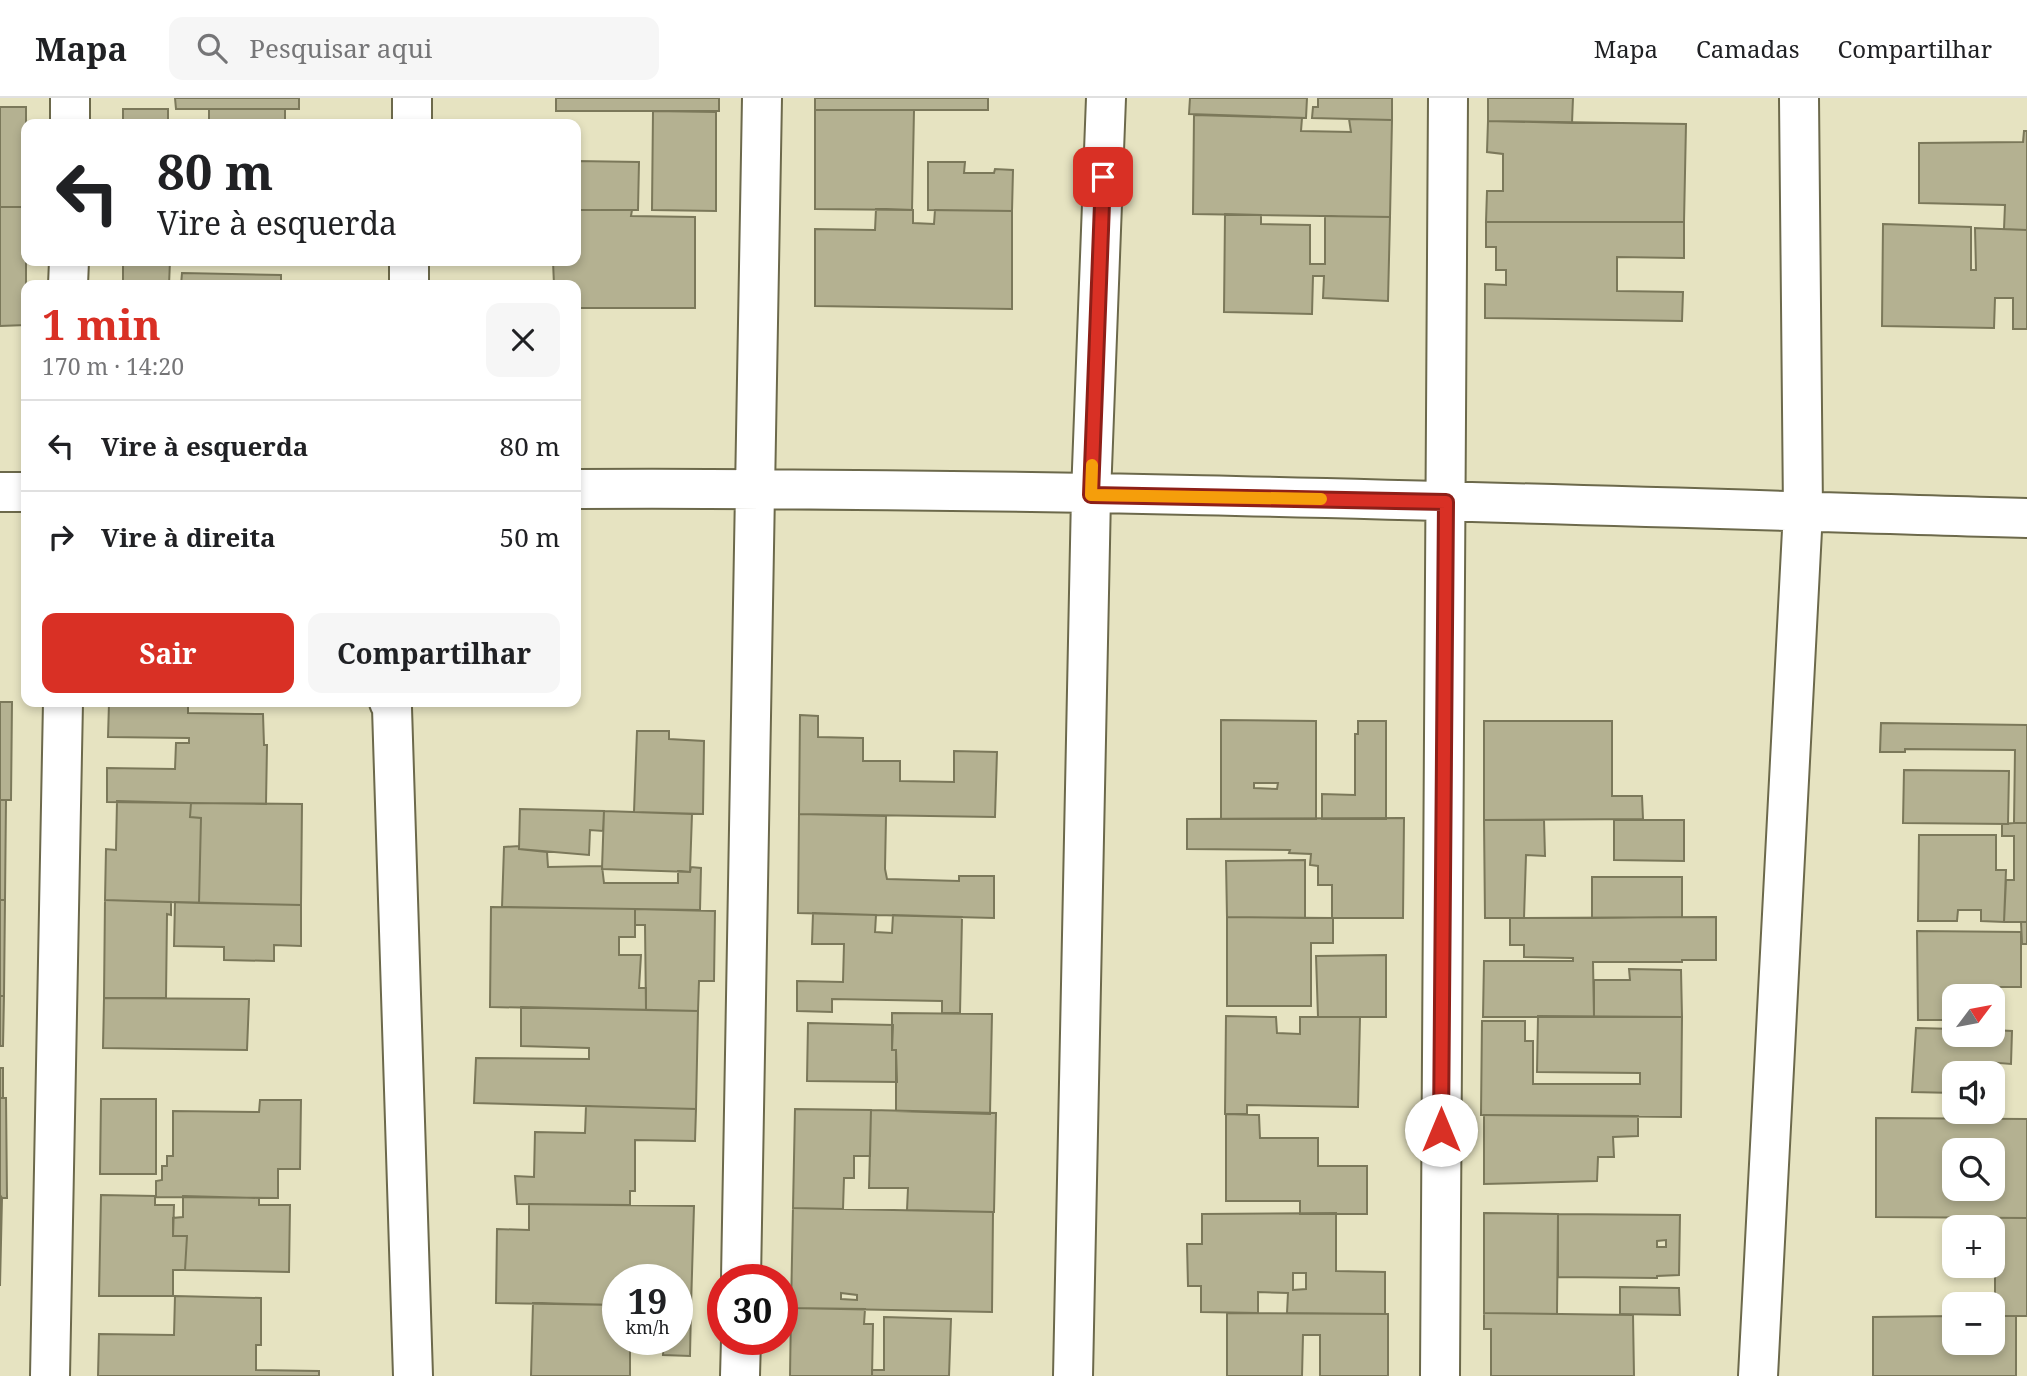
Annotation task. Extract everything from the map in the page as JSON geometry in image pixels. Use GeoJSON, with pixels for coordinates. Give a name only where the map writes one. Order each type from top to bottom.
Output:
{"type":"FeatureCollection","features":[{"type":"Feature","properties":{"kind":"street"},"geometry":{"type":"LineString","coordinates":[[70,98],[70,119]]}},
{"type":"Feature","properties":{"kind":"street"},"geometry":{"type":"LineString","coordinates":[[412,98],[412,119]]}},
{"type":"Feature","properties":{"kind":"street"},"geometry":{"type":"LineString","coordinates":[[741,1264],[762,98]]}},
{"type":"Feature","properties":{"kind":"street"},"geometry":{"type":"LineString","coordinates":[[1073,1376],[1091,495],[1106,98]]}},
{"type":"Feature","properties":{"kind":"street"},"geometry":{"type":"LineString","coordinates":[[1440,1376],[1448,98]]}},
{"type":"Feature","properties":{"kind":"street"},"geometry":{"type":"LineString","coordinates":[[1758,1376],[1803,512],[1799,98]]}},
{"type":"Feature","properties":{"kind":"street"},"geometry":{"type":"LineString","coordinates":[[581,489],[754,489],[1446,502],[2027,518]]}},
{"type":"Feature","properties":{"kind":"street"},"geometry":{"type":"LineString","coordinates":[[0,492],[21,492]]}},
{"type":"Feature","properties":{"kind":"street"},"geometry":{"type":"LineString","coordinates":[[50,1376],[62,707]]}},
{"type":"Feature","properties":{"kind":"street"},"geometry":{"type":"LineString","coordinates":[[390,707],[413,1376]]}},
{"type":"Feature","properties":{"kind":"street"},"geometry":{"type":"LineString","coordinates":[[740,1376],[741,1355]]}},
{"type":"Feature","properties":{"kind":"building"},"geometry":{"type":"Polygon","coordinates":[[[175,98],[299,98],[299,109],[176,109],[175,98]]]}},
{"type":"Feature","properties":{"kind":"building"},"geometry":{"type":"Polygon","coordinates":[[[556,98],[719,98],[719,111],[556,111],[556,98]]]}},
{"type":"Feature","properties":{"kind":"building"},"geometry":{"type":"Polygon","coordinates":[[[815,98],[988,98],[988,110],[815,110],[815,98]]]}},
{"type":"Feature","properties":{"kind":"building"},"geometry":{"type":"Polygon","coordinates":[[[1190,98],[1307,98],[1306,118],[1189,114],[1190,98]]]}},
{"type":"Feature","properties":{"kind":"building"},"geometry":{"type":"Polygon","coordinates":[[[1318,98],[1392,98],[1392,120],[1312,118],[1313,107],[1318,107],[1318,98]]]}},
{"type":"Feature","properties":{"kind":"building"},"geometry":{"type":"Polygon","coordinates":[[[1488,98],[1573,98],[1572,123],[1488,121],[1488,98]]]}},
{"type":"Feature","properties":{"kind":"building"},"geometry":{"type":"Polygon","coordinates":[[[0,107],[26,107],[26,119],[21,119],[21,207],[0,207],[0,107]]]}},
{"type":"Feature","properties":{"kind":"building"},"geometry":{"type":"Polygon","coordinates":[[[123,109],[168,109],[168,119],[123,119],[123,109]]]}},
{"type":"Feature","properties":{"kind":"building"},"geometry":{"type":"Polygon","coordinates":[[[209,109],[285,109],[285,119],[209,119],[209,109]]]}},
{"type":"Feature","properties":{"kind":"building"},"geometry":{"type":"Polygon","coordinates":[[[815,110],[914,110],[912,210],[815,209],[815,110]]]}},
{"type":"Feature","properties":{"kind":"building"},"geometry":{"type":"Polygon","coordinates":[[[653,111],[716,112],[716,211],[652,210],[653,111]]]}},
{"type":"Feature","properties":{"kind":"building"},"geometry":{"type":"Polygon","coordinates":[[[1194,115],[1302,118],[1301,131],[1351,132],[1349,119],[1392,120],[1390,217],[1193,214],[1194,115]]]}},
{"type":"Feature","properties":{"kind":"building"},"geometry":{"type":"Polygon","coordinates":[[[1488,121],[1686,124],[1684,222],[1486,222],[1487,191],[1503,191],[1503,154],[1487,152],[1488,121]]]}},
{"type":"Feature","properties":{"kind":"building"},"geometry":{"type":"Polygon","coordinates":[[[2024,131],[2027,131],[2027,230],[2004,229],[2005,205],[1919,203],[1919,143],[2023,142],[2024,131]]]}},
{"type":"Feature","properties":{"kind":"building"},"geometry":{"type":"Polygon","coordinates":[[[581,161],[639,162],[638,210],[581,210],[581,161]]]}},
{"type":"Feature","properties":{"kind":"building"},"geometry":{"type":"Polygon","coordinates":[[[928,162],[965,162],[964,173],[1013,170],[1012,211],[928,210],[928,162]]]}},
{"type":"Feature","properties":{"kind":"building"},"geometry":{"type":"Polygon","coordinates":[[[0,207],[21,207],[21,266],[26,266],[26,280],[21,280],[21,325],[0,326],[0,207]]]}},
{"type":"Feature","properties":{"kind":"building"},"geometry":{"type":"Polygon","coordinates":[[[876,209],[913,210],[913,223],[934,224],[935,210],[1012,211],[1012,309],[815,306],[815,229],[875,230],[876,209]]]}},
{"type":"Feature","properties":{"kind":"building"},"geometry":{"type":"Polygon","coordinates":[[[581,210],[632,210],[631,216],[695,217],[695,308],[581,308],[581,280],[554,280],[553,266],[581,266],[581,210]]]}},
{"type":"Feature","properties":{"kind":"building"},"geometry":{"type":"Polygon","coordinates":[[[1225,214],[1261,215],[1261,224],[1310,225],[1310,264],[1325,264],[1325,216],[1390,217],[1388,301],[1323,298],[1324,276],[1313,276],[1312,314],[1224,312],[1225,214]]]}},
{"type":"Feature","properties":{"kind":"building"},"geometry":{"type":"Polygon","coordinates":[[[1486,222],[1684,222],[1684,258],[1617,257],[1617,291],[1683,292],[1682,321],[1485,318],[1485,284],[1506,285],[1506,270],[1496,270],[1496,247],[1486,247],[1486,222]]]}},
{"type":"Feature","properties":{"kind":"building"},"geometry":{"type":"Polygon","coordinates":[[[1883,224],[1971,227],[1971,270],[1976,270],[1975,228],[2027,230],[2027,329],[2013,329],[2013,298],[1995,298],[1994,328],[1882,326],[1883,224]]]}},
{"type":"Feature","properties":{"kind":"building"},"geometry":{"type":"Polygon","coordinates":[[[123,266],[170,266],[169,280],[123,280],[123,266]]]}},
{"type":"Feature","properties":{"kind":"building"},"geometry":{"type":"Polygon","coordinates":[[[182,273],[281,275],[281,280],[181,280],[182,273]]]}},
{"type":"Feature","properties":{"kind":"building"},"geometry":{"type":"Polygon","coordinates":[[[0,702],[12,702],[11,800],[0,800],[0,702]]]}},
{"type":"Feature","properties":{"kind":"building"},"geometry":{"type":"Polygon","coordinates":[[[109,707],[188,707],[188,713],[263,714],[264,745],[267,745],[266,804],[107,802],[107,768],[175,769],[176,743],[189,743],[189,738],[108,737],[109,707]]]}},
{"type":"Feature","properties":{"kind":"building"},"geometry":{"type":"Polygon","coordinates":[[[800,715],[818,716],[818,737],[863,738],[863,761],[900,761],[900,781],[954,782],[954,751],[997,752],[995,817],[799,814],[800,715]]]}},
{"type":"Feature","properties":{"kind":"building"},"geometry":{"type":"Polygon","coordinates":[[[1221,720],[1316,721],[1316,819],[1221,819],[1221,720]],[[1254,783],[1254,788],[1277,789],[1278,783],[1254,783]]]}},
{"type":"Feature","properties":{"kind":"building"},"geometry":{"type":"Polygon","coordinates":[[[1358,721],[1386,721],[1386,819],[1322,819],[1322,794],[1355,795],[1355,734],[1358,734],[1358,721]]]}},
{"type":"Feature","properties":{"kind":"building"},"geometry":{"type":"Polygon","coordinates":[[[1484,721],[1612,721],[1612,796],[1642,796],[1643,819],[1484,820],[1484,721]]]}},
{"type":"Feature","properties":{"kind":"building"},"geometry":{"type":"Polygon","coordinates":[[[1881,723],[2027,725],[2027,823],[2014,823],[2015,750],[1905,749],[1905,752],[1880,752],[1881,723]]]}},
{"type":"Feature","properties":{"kind":"building"},"geometry":{"type":"Polygon","coordinates":[[[637,731],[669,731],[669,739],[704,741],[703,814],[634,812],[637,731]]]}},
{"type":"Feature","properties":{"kind":"building"},"geometry":{"type":"Polygon","coordinates":[[[1904,770],[2009,771],[2008,824],[1903,823],[1904,770]]]}},
{"type":"Feature","properties":{"kind":"building"},"geometry":{"type":"Polygon","coordinates":[[[0,800],[6,800],[5,900],[0,900],[0,800]]]}},
{"type":"Feature","properties":{"kind":"building"},"geometry":{"type":"Polygon","coordinates":[[[117,801],[191,803],[190,817],[201,818],[199,903],[105,900],[106,849],[116,850],[117,801]]]}},
{"type":"Feature","properties":{"kind":"building"},"geometry":{"type":"Polygon","coordinates":[[[191,803],[302,804],[301,905],[199,903],[201,818],[190,817],[191,803]]]}},
{"type":"Feature","properties":{"kind":"building"},"geometry":{"type":"Polygon","coordinates":[[[520,809],[604,811],[603,831],[590,830],[589,855],[519,849],[520,809]]]}},
{"type":"Feature","properties":{"kind":"building"},"geometry":{"type":"Polygon","coordinates":[[[604,811],[692,814],[690,872],[602,869],[604,811]]]}},
{"type":"Feature","properties":{"kind":"building"},"geometry":{"type":"Polygon","coordinates":[[[799,814],[886,816],[887,879],[959,881],[959,876],[994,876],[994,918],[798,913],[799,814]]]}},
{"type":"Feature","properties":{"kind":"building"},"geometry":{"type":"Polygon","coordinates":[[[1404,818],[1403,918],[1332,918],[1332,885],[1318,885],[1318,866],[1310,865],[1311,854],[1289,853],[1290,850],[1187,849],[1187,819],[1404,818]]]}},
{"type":"Feature","properties":{"kind":"building"},"geometry":{"type":"Polygon","coordinates":[[[1484,820],[1544,820],[1545,856],[1526,855],[1524,918],[1485,918],[1484,820]]]}},
{"type":"Feature","properties":{"kind":"building"},"geometry":{"type":"Polygon","coordinates":[[[1614,820],[1684,820],[1684,861],[1614,860],[1614,820]]]}},
{"type":"Feature","properties":{"kind":"building"},"geometry":{"type":"Polygon","coordinates":[[[2027,823],[2027,922],[2004,922],[2006,880],[2014,880],[2014,836],[2002,836],[2002,824],[2027,823]]]}},
{"type":"Feature","properties":{"kind":"building"},"geometry":{"type":"Polygon","coordinates":[[[1919,835],[1996,835],[1996,870],[2006,870],[2004,922],[1981,921],[1981,910],[1958,910],[1957,921],[1918,921],[1919,835]]]}},
{"type":"Feature","properties":{"kind":"building"},"geometry":{"type":"Polygon","coordinates":[[[519,846],[519,849],[547,852],[548,867],[602,866],[604,883],[678,883],[678,871],[690,872],[691,867],[701,868],[700,910],[502,907],[504,847],[519,846]]]}},
{"type":"Feature","properties":{"kind":"building"},"geometry":{"type":"Polygon","coordinates":[[[1305,860],[1305,918],[1227,917],[1226,861],[1305,860]]]}},
{"type":"Feature","properties":{"kind":"building"},"geometry":{"type":"Polygon","coordinates":[[[1592,877],[1682,877],[1682,917],[1592,918],[1592,877]]]}},
{"type":"Feature","properties":{"kind":"building"},"geometry":{"type":"Polygon","coordinates":[[[0,900],[5,900],[4,996],[0,996],[0,900]]]}},
{"type":"Feature","properties":{"kind":"building"},"geometry":{"type":"Polygon","coordinates":[[[105,900],[171,902],[171,915],[167,914],[166,998],[104,998],[105,900]]]}},
{"type":"Feature","properties":{"kind":"building"},"geometry":{"type":"Polygon","coordinates":[[[175,902],[301,905],[301,946],[274,945],[274,961],[224,960],[224,947],[174,946],[175,902]]]}},
{"type":"Feature","properties":{"kind":"building"},"geometry":{"type":"Polygon","coordinates":[[[491,907],[635,909],[635,937],[619,937],[619,955],[641,955],[639,988],[646,988],[646,1010],[490,1007],[491,907]]]}},
{"type":"Feature","properties":{"kind":"building"},"geometry":{"type":"Polygon","coordinates":[[[635,909],[715,911],[714,981],[699,981],[698,1011],[646,1010],[645,925],[635,925],[635,909]]]}},
{"type":"Feature","properties":{"kind":"building"},"geometry":{"type":"Polygon","coordinates":[[[813,913],[876,915],[875,932],[892,933],[893,915],[962,917],[960,1013],[942,1013],[942,1001],[832,999],[832,1012],[797,1011],[797,981],[843,982],[844,944],[812,944],[813,913]]]}},
{"type":"Feature","properties":{"kind":"building"},"geometry":{"type":"Polygon","coordinates":[[[1227,917],[1333,918],[1333,943],[1311,943],[1311,1006],[1227,1006],[1227,917]]]}},
{"type":"Feature","properties":{"kind":"building"},"geometry":{"type":"Polygon","coordinates":[[[1716,917],[1716,960],[1593,962],[1594,1017],[1483,1017],[1484,961],[1573,961],[1573,958],[1524,957],[1524,945],[1510,945],[1510,918],[1716,917]]]}},
{"type":"Feature","properties":{"kind":"building"},"geometry":{"type":"Polygon","coordinates":[[[2021,922],[2027,922],[2027,944],[2022,944],[2021,922]]]}},
{"type":"Feature","properties":{"kind":"building"},"geometry":{"type":"Polygon","coordinates":[[[1917,931],[2021,932],[2021,987],[2006,987],[2006,984],[1942,984],[1942,1020],[1918,1020],[1917,931]]]}},
{"type":"Feature","properties":{"kind":"building"},"geometry":{"type":"Polygon","coordinates":[[[1386,955],[1386,1017],[1318,1017],[1316,956],[1386,955]]]}},
{"type":"Feature","properties":{"kind":"building"},"geometry":{"type":"Polygon","coordinates":[[[1629,969],[1681,970],[1682,1017],[1594,1017],[1594,980],[1630,980],[1629,969]]]}},
{"type":"Feature","properties":{"kind":"building"},"geometry":{"type":"Polygon","coordinates":[[[0,996],[4,996],[3,1046],[0,1046],[0,996]]]}},
{"type":"Feature","properties":{"kind":"building"},"geometry":{"type":"Polygon","coordinates":[[[104,998],[249,999],[247,1050],[103,1048],[104,998]]]}},
{"type":"Feature","properties":{"kind":"building"},"geometry":{"type":"Polygon","coordinates":[[[521,1007],[698,1011],[696,1109],[474,1103],[476,1058],[589,1059],[589,1048],[521,1046],[521,1007]]]}},
{"type":"Feature","properties":{"kind":"building"},"geometry":{"type":"Polygon","coordinates":[[[892,1013],[992,1014],[990,1114],[896,1111],[896,1050],[892,1050],[892,1013]]]}},
{"type":"Feature","properties":{"kind":"building"},"geometry":{"type":"Polygon","coordinates":[[[1226,1016],[1276,1017],[1277,1033],[1300,1034],[1300,1017],[1360,1017],[1358,1107],[1247,1105],[1247,1114],[1225,1114],[1226,1016]]]}},
{"type":"Feature","properties":{"kind":"building"},"geometry":{"type":"Polygon","coordinates":[[[1538,1016],[1682,1017],[1681,1117],[1481,1115],[1482,1021],[1525,1021],[1525,1041],[1533,1041],[1533,1084],[1640,1084],[1640,1073],[1537,1072],[1538,1016]]]}},
{"type":"Feature","properties":{"kind":"building"},"geometry":{"type":"Polygon","coordinates":[[[808,1023],[893,1025],[892,1050],[896,1050],[897,1082],[807,1081],[808,1023]]]}},
{"type":"Feature","properties":{"kind":"building"},"geometry":{"type":"Polygon","coordinates":[[[1916,1028],[1942,1029],[1942,1047],[2005,1047],[2006,1031],[2012,1031],[2011,1064],[2005,1064],[2005,1061],[1942,1061],[1942,1093],[1912,1092],[1916,1028]]]}},
{"type":"Feature","properties":{"kind":"building"},"geometry":{"type":"Polygon","coordinates":[[[0,1068],[3,1068],[3,1098],[0,1098],[0,1068]]]}},
{"type":"Feature","properties":{"kind":"building"},"geometry":{"type":"Polygon","coordinates":[[[0,1098],[6,1098],[7,1198],[0,1195],[0,1098]]]}},
{"type":"Feature","properties":{"kind":"building"},"geometry":{"type":"Polygon","coordinates":[[[101,1099],[156,1099],[156,1174],[100,1174],[101,1099]]]}},
{"type":"Feature","properties":{"kind":"building"},"geometry":{"type":"Polygon","coordinates":[[[260,1100],[301,1100],[300,1169],[278,1169],[278,1198],[156,1197],[156,1181],[162,1180],[162,1166],[167,1166],[167,1156],[173,1156],[173,1111],[259,1112],[260,1100]]]}},
{"type":"Feature","properties":{"kind":"building"},"geometry":{"type":"Polygon","coordinates":[[[586,1106],[696,1109],[695,1141],[635,1140],[635,1191],[630,1191],[630,1205],[517,1204],[515,1176],[534,1177],[535,1132],[585,1133],[586,1106]]]}},
{"type":"Feature","properties":{"kind":"building"},"geometry":{"type":"Polygon","coordinates":[[[795,1109],[871,1110],[870,1156],[854,1156],[854,1178],[844,1178],[843,1209],[793,1208],[795,1109]]]}},
{"type":"Feature","properties":{"kind":"building"},"geometry":{"type":"Polygon","coordinates":[[[871,1110],[996,1113],[994,1212],[907,1210],[908,1188],[869,1188],[871,1110]]]}},
{"type":"Feature","properties":{"kind":"building"},"geometry":{"type":"Polygon","coordinates":[[[1226,1114],[1259,1115],[1260,1138],[1318,1138],[1318,1166],[1367,1166],[1367,1214],[1300,1214],[1300,1201],[1226,1201],[1226,1114]]]}},
{"type":"Feature","properties":{"kind":"building"},"geometry":{"type":"Polygon","coordinates":[[[1484,1115],[1638,1116],[1638,1136],[1613,1137],[1614,1157],[1598,1157],[1597,1181],[1484,1184],[1484,1115]]]}},
{"type":"Feature","properties":{"kind":"building"},"geometry":{"type":"Polygon","coordinates":[[[1876,1118],[1942,1118],[1942,1124],[2005,1124],[2005,1119],[2027,1119],[2027,1218],[2005,1218],[2005,1215],[1942,1215],[1942,1217],[1876,1217],[1876,1118]]]}},
{"type":"Feature","properties":{"kind":"building"},"geometry":{"type":"Polygon","coordinates":[[[0,1195],[2,1198],[0,1286],[0,1195]]]}},
{"type":"Feature","properties":{"kind":"building"},"geometry":{"type":"Polygon","coordinates":[[[101,1195],[155,1196],[155,1205],[174,1205],[173,1236],[187,1236],[185,1270],[173,1270],[173,1296],[99,1296],[101,1195]]]}},
{"type":"Feature","properties":{"kind":"building"},"geometry":{"type":"Polygon","coordinates":[[[183,1196],[259,1198],[259,1205],[290,1205],[289,1272],[185,1270],[187,1236],[173,1236],[173,1218],[183,1217],[183,1196]]]}},
{"type":"Feature","properties":{"kind":"building"},"geometry":{"type":"Polygon","coordinates":[[[529,1204],[694,1206],[692,1264],[602,1264],[602,1305],[496,1303],[497,1229],[529,1230],[529,1204]]]}},
{"type":"Feature","properties":{"kind":"building"},"geometry":{"type":"Polygon","coordinates":[[[793,1208],[993,1212],[992,1312],[798,1308],[798,1264],[792,1264],[793,1208]],[[841,1293],[841,1299],[857,1300],[857,1295],[841,1293]]]}},
{"type":"Feature","properties":{"kind":"building"},"geometry":{"type":"Polygon","coordinates":[[[1336,1213],[1336,1271],[1385,1272],[1385,1314],[1287,1313],[1288,1293],[1258,1292],[1258,1313],[1201,1312],[1201,1286],[1188,1286],[1187,1244],[1202,1244],[1202,1214],[1336,1213]],[[1293,1273],[1293,1290],[1306,1289],[1306,1273],[1293,1273]]]}},
{"type":"Feature","properties":{"kind":"building"},"geometry":{"type":"Polygon","coordinates":[[[1484,1213],[1558,1214],[1557,1314],[1484,1313],[1484,1213]]]}},
{"type":"Feature","properties":{"kind":"building"},"geometry":{"type":"Polygon","coordinates":[[[1558,1214],[1680,1215],[1679,1275],[1657,1278],[1558,1277],[1558,1214]],[[1666,1240],[1657,1241],[1657,1247],[1666,1247],[1666,1240]]]}},
{"type":"Feature","properties":{"kind":"building"},"geometry":{"type":"Polygon","coordinates":[[[2005,1218],[2027,1218],[2027,1316],[2005,1316],[2005,1292],[1995,1292],[1995,1278],[2005,1278],[2005,1218]]]}},
{"type":"Feature","properties":{"kind":"building"},"geometry":{"type":"Polygon","coordinates":[[[1620,1287],[1679,1288],[1680,1315],[1620,1314],[1620,1287]]]}},
{"type":"Feature","properties":{"kind":"building"},"geometry":{"type":"Polygon","coordinates":[[[175,1296],[261,1298],[261,1345],[256,1345],[256,1370],[319,1371],[319,1376],[98,1376],[99,1334],[174,1335],[175,1296]]]}},
{"type":"Feature","properties":{"kind":"building"},"geometry":{"type":"Polygon","coordinates":[[[533,1303],[602,1305],[602,1355],[630,1355],[630,1376],[531,1376],[533,1303]]]}},
{"type":"Feature","properties":{"kind":"building"},"geometry":{"type":"Polygon","coordinates":[[[798,1308],[865,1309],[864,1324],[873,1324],[872,1376],[790,1376],[790,1355],[798,1355],[798,1308]]]}},
{"type":"Feature","properties":{"kind":"building"},"geometry":{"type":"Polygon","coordinates":[[[1227,1313],[1388,1314],[1388,1376],[1320,1376],[1320,1335],[1303,1335],[1302,1376],[1227,1376],[1227,1313]]]}},
{"type":"Feature","properties":{"kind":"building"},"geometry":{"type":"Polygon","coordinates":[[[1484,1313],[1633,1315],[1634,1376],[1491,1376],[1491,1329],[1484,1329],[1484,1313]]]}},
{"type":"Feature","properties":{"kind":"building"},"geometry":{"type":"Polygon","coordinates":[[[1942,1316],[1942,1355],[2005,1355],[2005,1316],[2016,1316],[2016,1376],[1873,1376],[1873,1317],[1942,1316]]]}},
{"type":"Feature","properties":{"kind":"building"},"geometry":{"type":"Polygon","coordinates":[[[884,1317],[951,1319],[949,1376],[872,1376],[872,1370],[884,1370],[884,1317]]]}},
{"type":"Feature","properties":{"kind":"slow traffic"},"geometry":{"type":"LineString","coordinates":[[1092,465],[1091,495],[1321,499]]}},
{"type":"Feature","properties":{"kind":"route"},"geometry":{"type":"LineString","coordinates":[[1103,177],[1091,495],[1446,502],[1441,1130]]}}]}
